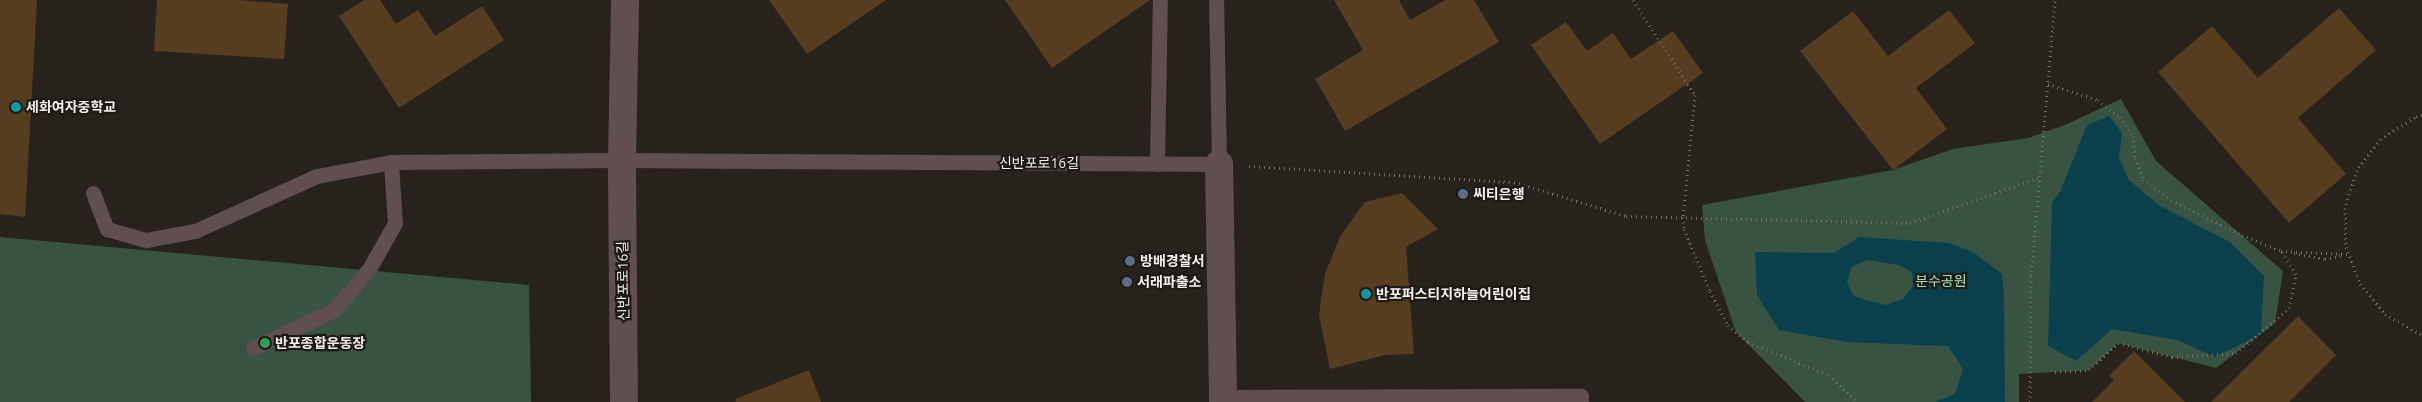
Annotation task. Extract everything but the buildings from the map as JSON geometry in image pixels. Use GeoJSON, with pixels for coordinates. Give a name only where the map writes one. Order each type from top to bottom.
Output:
{"type":"FeatureCollection","features":[{"type":"Feature","properties":{"kind":"street","name":"신반포로16길"},"geometry":{"type":"LineString","coordinates":[[624,402],[622,160],[625,0]]}},
{"type":"Feature","properties":{"kind":"street"},"geometry":{"type":"LineString","coordinates":[[1219,164],[1223,399]]}},
{"type":"Feature","properties":{"kind":"lane"},"geometry":{"type":"LineString","coordinates":[[1157,164],[1160,0]]}},
{"type":"Feature","properties":{"kind":"lane"},"geometry":{"type":"LineString","coordinates":[[1216,0],[1219,164]]}},
{"type":"Feature","properties":{"kind":"lane"},"geometry":{"type":"LineString","coordinates":[[93,193],[107,229],[146,240],[195,231],[317,176],[391,162],[622,160]]}},
{"type":"Feature","properties":{"kind":"lane","name":"신반포로16길"},"geometry":{"type":"LineString","coordinates":[[622,160],[1219,164]]}},
{"type":"Feature","properties":{"kind":"lane"},"geometry":{"type":"LineString","coordinates":[[253,348],[334,310],[369,269],[395,223],[391,162]]}},
{"type":"Feature","properties":{"kind":"lane"},"geometry":{"type":"LineString","coordinates":[[1223,399],[1581,396],[1581,402]]}},
{"type":"Feature","properties":{"kind":"path"},"geometry":{"type":"LineString","coordinates":[[1633,0],[1695,95],[1683,217],[1684,229],[1710,291],[1728,325],[1748,342],[1830,375],[1857,402]]}},
{"type":"Feature","properties":{"kind":"path"},"geometry":{"type":"LineString","coordinates":[[2030,402],[2031,276],[2055,0]]}},
{"type":"Feature","properties":{"kind":"path"},"geometry":{"type":"LineString","coordinates":[[2048,84],[2098,100],[2120,117],[2133,136],[2135,158],[2143,179],[2171,200],[2242,235],[2281,250],[2325,259],[2348,254]]}},
{"type":"Feature","properties":{"kind":"path"},"geometry":{"type":"LineString","coordinates":[[2422,115],[2415,117],[2381,139],[2357,170],[2345,208],[2346,247],[2360,284],[2385,314],[2422,335]]}},
{"type":"Feature","properties":{"kind":"path"},"geometry":{"type":"LineString","coordinates":[[1219,164],[1514,182],[1626,216],[1910,223],[2040,177]]}},
{"type":"Feature","properties":{"kind":"path"},"geometry":{"type":"LineString","coordinates":[[2056,372],[2089,370],[2118,343],[2172,357],[2236,353],[2289,308],[2296,274],[2281,250]]}},
{"type":"Feature","properties":{"kind":"green space","name":"분수공원"},"geometry":{"type":"Polygon","coordinates":[[[2121,99],[2156,161],[2283,271],[2275,323],[2216,368],[2118,343],[2089,370],[2019,374],[2019,402],[1805,402],[1736,332],[1705,240],[1702,205],[1893,170],[1953,149],[2028,138],[2065,125],[2121,99]]]}},
{"type":"Feature","properties":{"kind":"green space","name":"반포종합운동장"},"geometry":{"type":"Polygon","coordinates":[[[0,237],[529,285],[531,402],[0,402],[0,237]]]}},
{"type":"Feature","properties":{"kind":"water"},"geometry":{"type":"Polygon","coordinates":[[[2109,116],[2122,133],[2119,158],[2129,180],[2160,206],[2230,242],[2264,276],[2261,334],[2215,357],[2177,340],[2112,329],[2076,361],[2048,346],[2052,203],[2060,192],[2087,125],[2109,116]]]}},
{"type":"Feature","properties":{"kind":"water"},"geometry":{"type":"Polygon","coordinates":[[[1859,237],[1949,243],[1973,252],[2002,274],[2005,402],[1935,402],[1955,394],[1963,369],[1948,346],[1846,342],[1779,330],[1757,295],[1755,252],[1834,253],[1859,237]],[[1867,260],[1852,267],[1847,282],[1853,295],[1886,305],[1903,299],[1913,286],[1912,272],[1899,265],[1867,260]]]}},
{"type":"Feature","properties":{"kind":"place","name":"세화여자중학교"},"geometry":{"type":"Point","coordinates":[16,107]}},
{"type":"Feature","properties":{"kind":"place","name":"씨티은행"},"geometry":{"type":"Point","coordinates":[1463,194]}},
{"type":"Feature","properties":{"kind":"place","name":"방배경찰서"},"geometry":{"type":"Point","coordinates":[1130,261]}},
{"type":"Feature","properties":{"kind":"place","name":"서래파출소"},"geometry":{"type":"Point","coordinates":[1127,282]}},
{"type":"Feature","properties":{"kind":"place","name":"반포퍼스티지하늘어린이집"},"geometry":{"type":"Point","coordinates":[1366,294]}},
{"type":"Feature","properties":{"kind":"place","name":"반포종합운동장"},"geometry":{"type":"Point","coordinates":[265,343]}}]}
